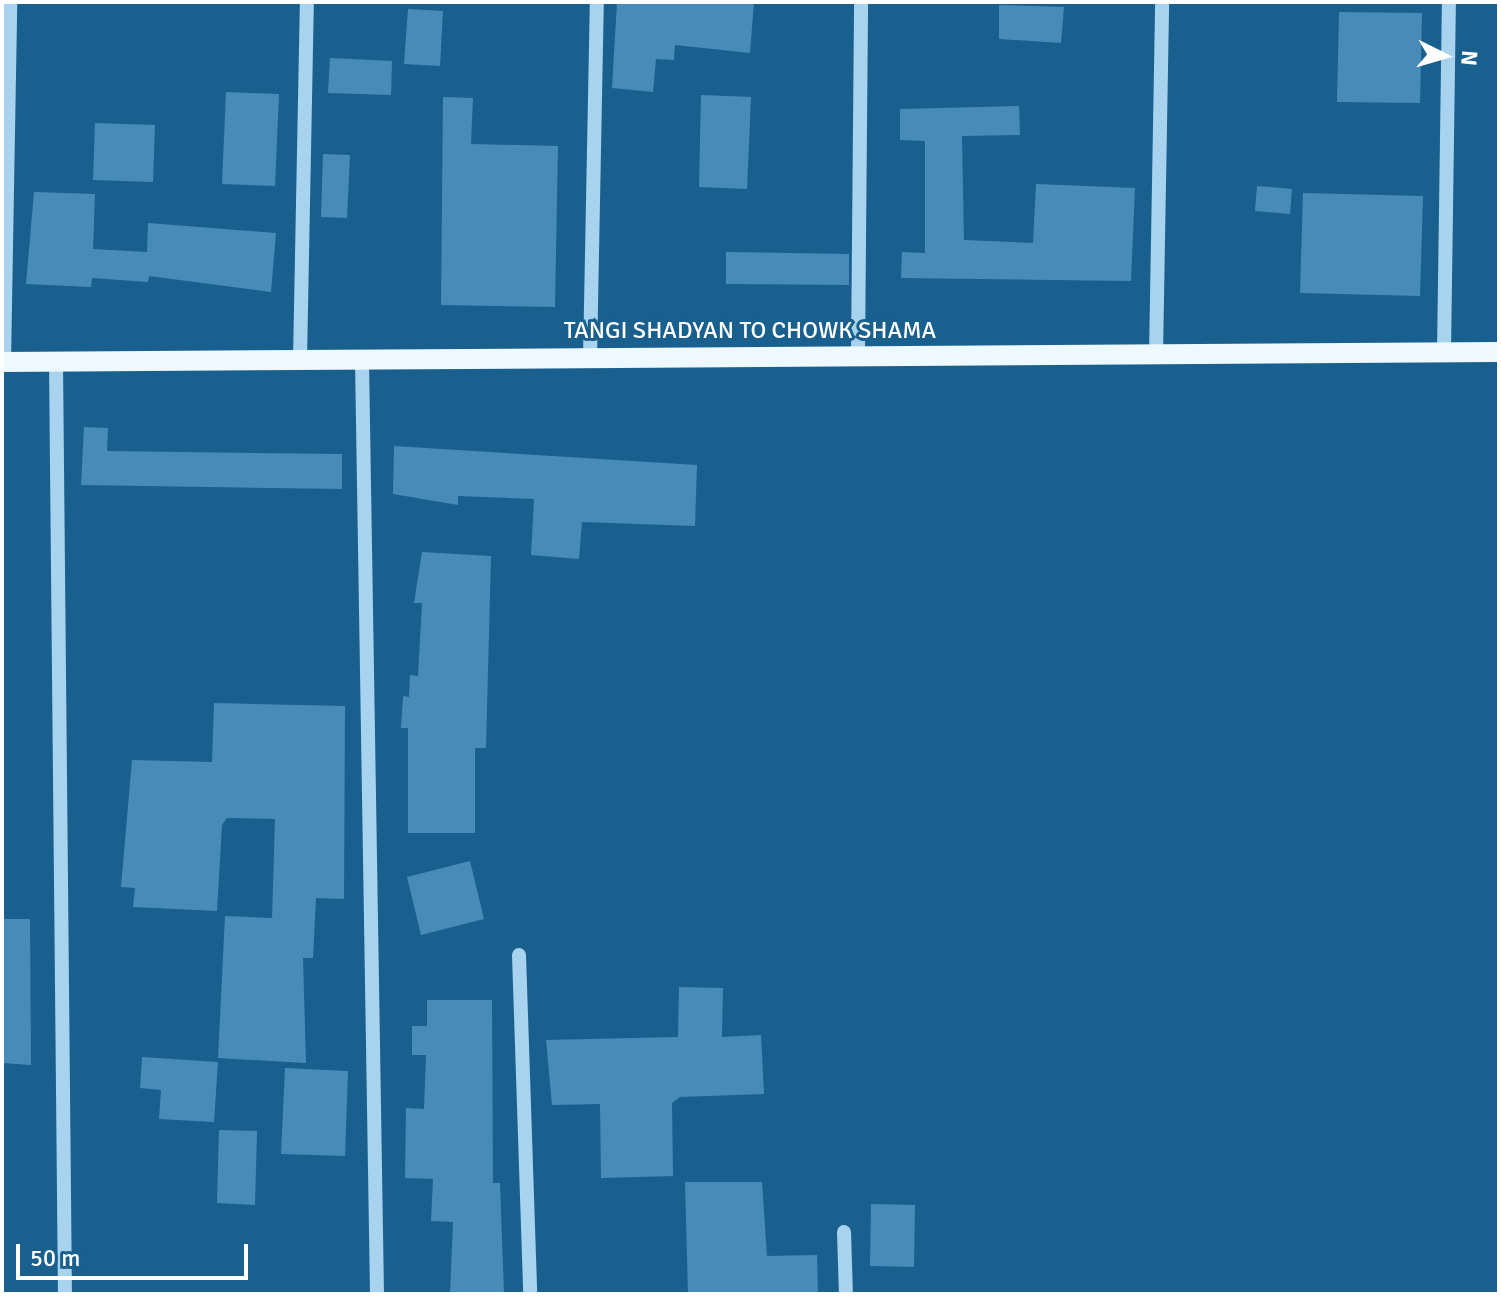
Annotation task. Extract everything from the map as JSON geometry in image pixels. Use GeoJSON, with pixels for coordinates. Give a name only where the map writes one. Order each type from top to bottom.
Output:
{"type":"FeatureCollection","features":[{"type":"Feature","properties":{"kind":"main road","name":"TANGI SHADYAN TO CHOWK SHAMA"},"geometry":{"type":"LineString","coordinates":[[3,362],[1499,352]]}},
{"type":"Feature","properties":{"kind":"street"},"geometry":{"type":"LineString","coordinates":[[3,362],[10,2]]}},
{"type":"Feature","properties":{"kind":"street"},"geometry":{"type":"LineString","coordinates":[[300,360],[307,2]]}},
{"type":"Feature","properties":{"kind":"street"},"geometry":{"type":"LineString","coordinates":[[590,358],[597,2]]}},
{"type":"Feature","properties":{"kind":"street"},"geometry":{"type":"LineString","coordinates":[[858,355],[861,2]]}},
{"type":"Feature","properties":{"kind":"street"},"geometry":{"type":"LineString","coordinates":[[1156,355],[1162,2]]}},
{"type":"Feature","properties":{"kind":"street"},"geometry":{"type":"LineString","coordinates":[[1444,353],[1449,2]]}},
{"type":"Feature","properties":{"kind":"street"},"geometry":{"type":"LineString","coordinates":[[362,360],[377,1294]]}},
{"type":"Feature","properties":{"kind":"street"},"geometry":{"type":"LineString","coordinates":[[56,361],[65,1294]]}},
{"type":"Feature","properties":{"kind":"street"},"geometry":{"type":"LineString","coordinates":[[519,955],[530,1294]]}},
{"type":"Feature","properties":{"kind":"street"},"geometry":{"type":"LineString","coordinates":[[844,1232],[846,1294]]}},
{"type":"Feature","properties":{"kind":"building"},"geometry":{"type":"Polygon","coordinates":[[[617,2],[754,2],[750,53],[675,45],[674,60],[656,59],[653,92],[612,88],[617,2]]]}},
{"type":"Feature","properties":{"kind":"building"},"geometry":{"type":"Polygon","coordinates":[[[999,5],[1064,7],[1061,43],[999,39],[999,5]]]}},
{"type":"Feature","properties":{"kind":"building"},"geometry":{"type":"Polygon","coordinates":[[[408,9],[443,11],[440,66],[404,64],[408,9]]]}},
{"type":"Feature","properties":{"kind":"building"},"geometry":{"type":"Polygon","coordinates":[[[1339,12],[1422,13],[1420,103],[1337,102],[1339,12]]]}},
{"type":"Feature","properties":{"kind":"building"},"geometry":{"type":"Polygon","coordinates":[[[330,58],[392,61],[391,95],[328,93],[330,58]]]}},
{"type":"Feature","properties":{"kind":"building"},"geometry":{"type":"Polygon","coordinates":[[[226,92],[279,94],[275,186],[222,184],[226,92]]]}},
{"type":"Feature","properties":{"kind":"building"},"geometry":{"type":"Polygon","coordinates":[[[701,95],[751,97],[747,189],[699,187],[701,95]]]}},
{"type":"Feature","properties":{"kind":"building"},"geometry":{"type":"Polygon","coordinates":[[[443,97],[473,98],[471,144],[558,146],[555,307],[441,305],[443,97]]]}},
{"type":"Feature","properties":{"kind":"building"},"geometry":{"type":"Polygon","coordinates":[[[1019,106],[1020,135],[962,136],[964,240],[1033,243],[1036,184],[1135,188],[1131,281],[901,278],[902,252],[925,253],[925,141],[900,140],[900,109],[1019,106]]]}},
{"type":"Feature","properties":{"kind":"building"},"geometry":{"type":"Polygon","coordinates":[[[95,123],[155,125],[153,182],[93,180],[95,123]]]}},
{"type":"Feature","properties":{"kind":"building"},"geometry":{"type":"Polygon","coordinates":[[[323,154],[350,155],[347,218],[321,217],[323,154]]]}},
{"type":"Feature","properties":{"kind":"building"},"geometry":{"type":"Polygon","coordinates":[[[1257,186],[1292,189],[1290,214],[1255,211],[1257,186]]]}},
{"type":"Feature","properties":{"kind":"building"},"geometry":{"type":"Polygon","coordinates":[[[34,192],[95,194],[93,249],[147,252],[148,223],[276,233],[271,292],[149,276],[148,282],[92,278],[91,287],[26,284],[34,192]]]}},
{"type":"Feature","properties":{"kind":"building"},"geometry":{"type":"Polygon","coordinates":[[[1303,193],[1423,196],[1420,296],[1300,293],[1303,193]]]}},
{"type":"Feature","properties":{"kind":"building"},"geometry":{"type":"Polygon","coordinates":[[[726,252],[849,254],[849,285],[726,284],[726,252]]]}},
{"type":"Feature","properties":{"kind":"building"},"geometry":{"type":"Polygon","coordinates":[[[84,427],[108,428],[107,451],[342,454],[342,489],[81,485],[84,427]]]}},
{"type":"Feature","properties":{"kind":"building"},"geometry":{"type":"Polygon","coordinates":[[[394,446],[697,465],[695,526],[582,522],[579,559],[531,555],[534,499],[458,496],[458,505],[393,494],[394,446]]]}},
{"type":"Feature","properties":{"kind":"building"},"geometry":{"type":"Polygon","coordinates":[[[422,552],[491,556],[486,748],[475,748],[475,833],[408,833],[408,728],[401,728],[403,696],[409,697],[410,675],[418,676],[422,603],[414,603],[422,552]]]}},
{"type":"Feature","properties":{"kind":"building"},"geometry":{"type":"Polygon","coordinates":[[[214,703],[345,706],[344,899],[316,898],[313,958],[303,958],[306,1063],[218,1058],[225,916],[272,918],[275,819],[227,818],[222,825],[217,911],[133,907],[135,888],[121,887],[132,760],[212,762],[214,703]]]}},
{"type":"Feature","properties":{"kind":"building"},"geometry":{"type":"Polygon","coordinates":[[[470,861],[484,919],[421,935],[407,877],[470,861]]]}},
{"type":"Feature","properties":{"kind":"building"},"geometry":{"type":"Polygon","coordinates":[[[2,919],[30,919],[31,1065],[2,1063],[2,919]]]}},
{"type":"Feature","properties":{"kind":"building"},"geometry":{"type":"Polygon","coordinates":[[[679,987],[723,988],[722,1037],[761,1035],[764,1094],[680,1097],[672,1103],[673,1176],[601,1178],[600,1104],[552,1105],[546,1040],[678,1037],[679,987]]]}},
{"type":"Feature","properties":{"kind":"building"},"geometry":{"type":"Polygon","coordinates":[[[427,1000],[492,1000],[493,1183],[500,1183],[504,1294],[450,1294],[453,1222],[431,1221],[433,1179],[405,1178],[406,1108],[424,1109],[426,1055],[412,1055],[412,1026],[427,1026],[427,1000]]]}},
{"type":"Feature","properties":{"kind":"building"},"geometry":{"type":"Polygon","coordinates":[[[142,1057],[218,1062],[214,1122],[159,1119],[161,1090],[140,1088],[142,1057]]]}},
{"type":"Feature","properties":{"kind":"building"},"geometry":{"type":"Polygon","coordinates":[[[285,1068],[348,1071],[345,1156],[281,1154],[285,1068]]]}},
{"type":"Feature","properties":{"kind":"building"},"geometry":{"type":"Polygon","coordinates":[[[219,1130],[257,1131],[255,1205],[217,1203],[219,1130]]]}},
{"type":"Feature","properties":{"kind":"building"},"geometry":{"type":"Polygon","coordinates":[[[685,1182],[762,1182],[767,1256],[817,1255],[818,1294],[688,1294],[685,1182]]]}},
{"type":"Feature","properties":{"kind":"building"},"geometry":{"type":"Polygon","coordinates":[[[871,1204],[915,1205],[914,1267],[870,1266],[871,1204]]]}}]}
